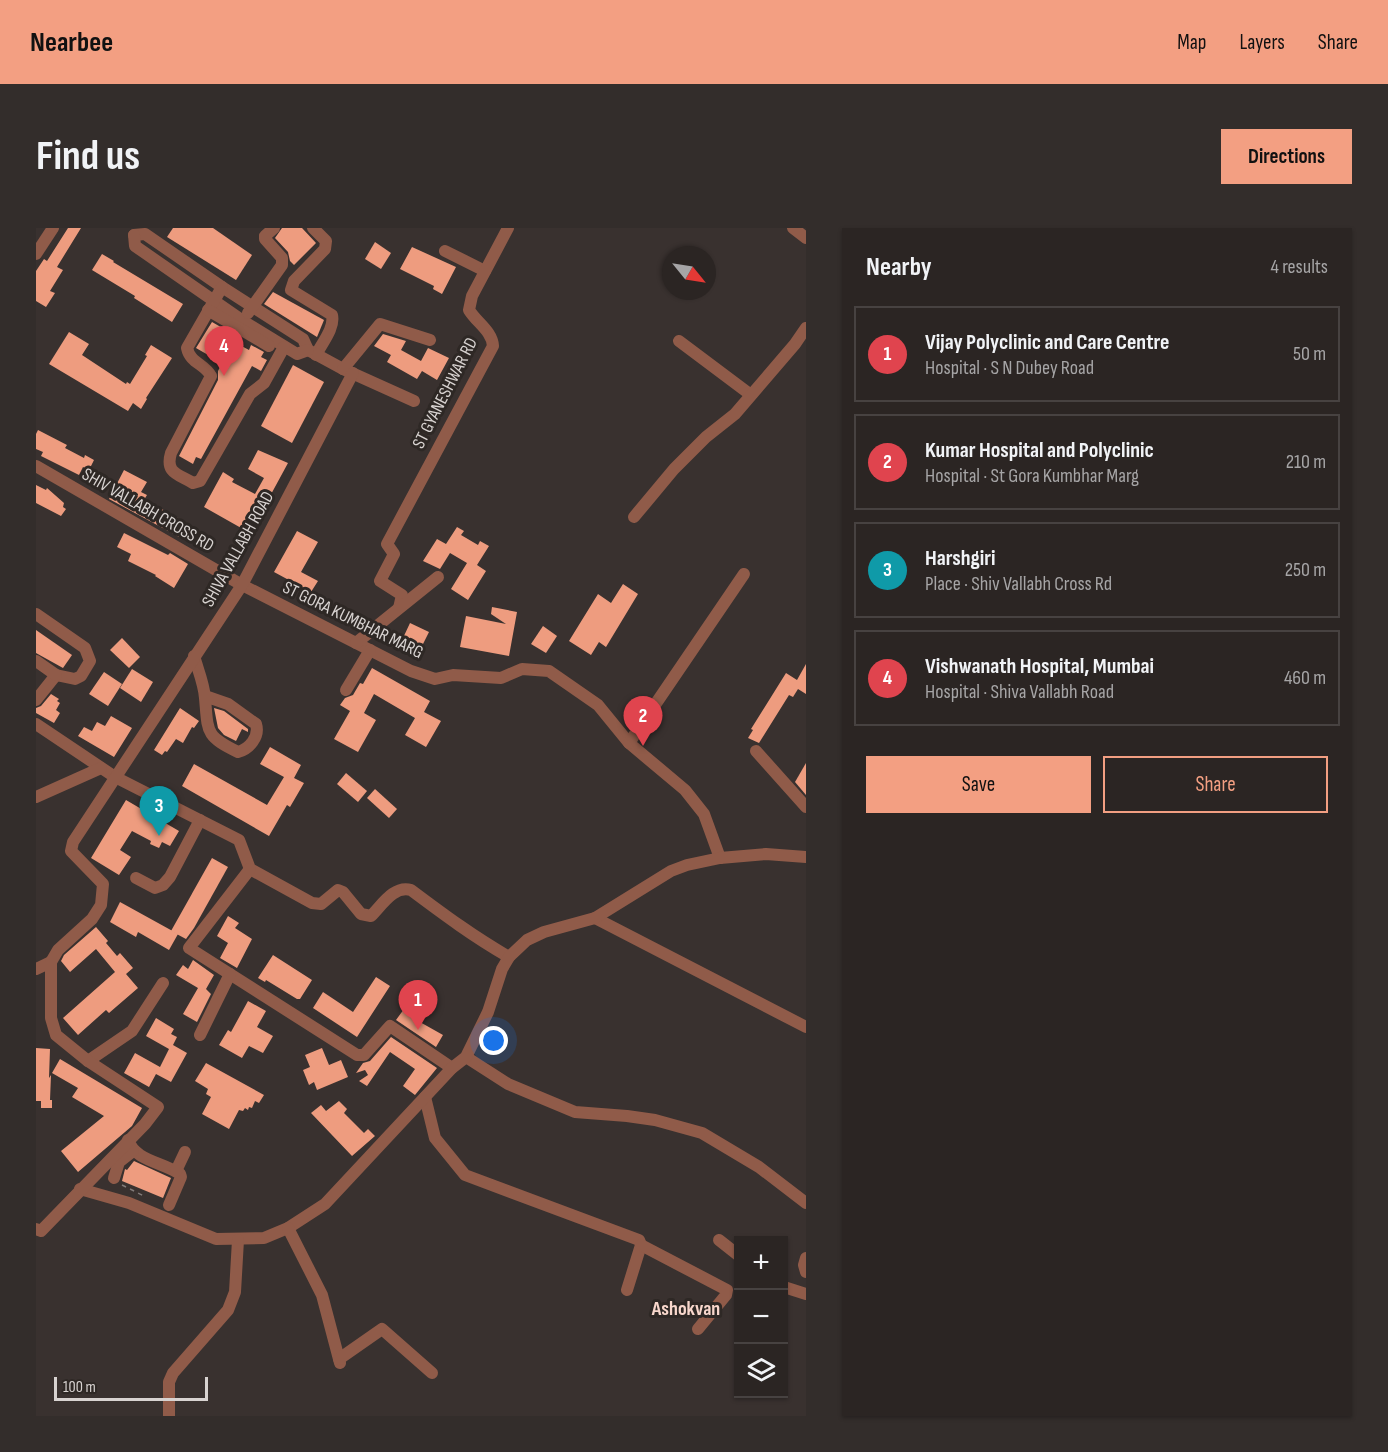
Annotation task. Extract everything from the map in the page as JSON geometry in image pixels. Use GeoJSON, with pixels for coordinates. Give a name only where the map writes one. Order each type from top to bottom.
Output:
{"type":"FeatureCollection","features":[{"type":"Feature","properties":{"kind":"street"},"geometry":{"type":"LineString","coordinates":[[36,254],[53,228]]}},
{"type":"Feature","properties":{"kind":"street"},"geometry":{"type":"LineString","coordinates":[[243,321],[282,265],[282,258],[265,239],[265,236],[274,228]]}},
{"type":"Feature","properties":{"kind":"street"},"geometry":{"type":"LineString","coordinates":[[129,231],[135,246],[198,289],[211,305],[282,350],[297,354],[312,352],[330,329],[333,321],[332,315],[291,290],[294,281],[325,249],[326,241],[314,228]]}},
{"type":"Feature","properties":{"kind":"street","name":"ST GYANESHWAR RD"},"geometry":{"type":"LineString","coordinates":[[399,608],[402,595],[380,581],[394,554],[387,544],[493,346],[492,337],[469,310],[472,296],[508,228]]}},
{"type":"Feature","properties":{"kind":"street"},"geometry":{"type":"LineString","coordinates":[[794,228],[806,238]]}},
{"type":"Feature","properties":{"kind":"street"},"geometry":{"type":"LineString","coordinates":[[129,231],[145,234],[303,339],[312,352],[414,401]]}},
{"type":"Feature","properties":{"kind":"street"},"geometry":{"type":"LineString","coordinates":[[154,259],[162,246]]}},
{"type":"Feature","properties":{"kind":"street"},"geometry":{"type":"LineString","coordinates":[[445,251],[485,271]]}},
{"type":"Feature","properties":{"kind":"street"},"geometry":{"type":"LineString","coordinates":[[198,289],[206,276]]}},
{"type":"Feature","properties":{"kind":"street"},"geometry":{"type":"LineString","coordinates":[[222,287],[187,348],[192,359],[212,376],[171,453],[169,466],[193,483],[204,478],[250,394],[264,383],[282,350]]}},
{"type":"Feature","properties":{"kind":"street"},"geometry":{"type":"LineString","coordinates":[[211,305],[243,321],[282,350]]}},
{"type":"Feature","properties":{"kind":"street","name":"SHIVA VALLABH ROAD"},"geometry":{"type":"LineString","coordinates":[[51,962],[58,950],[92,919],[101,905],[104,884],[71,851],[73,842],[242,585],[348,371],[380,324],[430,340]]}},
{"type":"Feature","properties":{"kind":"street"},"geometry":{"type":"LineString","coordinates":[[634,517],[674,469],[706,437],[735,414],[806,328]]}},
{"type":"Feature","properties":{"kind":"street"},"geometry":{"type":"LineString","coordinates":[[679,341],[751,395]]}},
{"type":"Feature","properties":{"kind":"street","name":"SHIV VALLABH CROSS RD"},"geometry":{"type":"LineString","coordinates":[[36,466],[242,585]]}},
{"type":"Feature","properties":{"kind":"street"},"geometry":{"type":"LineString","coordinates":[[629,743],[744,574]]}},
{"type":"Feature","properties":{"kind":"street"},"geometry":{"type":"LineString","coordinates":[[356,643],[438,577]]}},
{"type":"Feature","properties":{"kind":"street","name":"ST GORA KUMBHAR MARG"},"geometry":{"type":"LineString","coordinates":[[242,585],[411,671],[435,679],[453,675],[501,678],[522,669],[549,671],[598,705],[629,743],[685,790],[704,814],[720,858]]}},
{"type":"Feature","properties":{"kind":"street"},"geometry":{"type":"LineString","coordinates":[[36,614],[85,648],[90,661],[81,676],[75,679],[56,675],[36,661]]}},
{"type":"Feature","properties":{"kind":"street"},"geometry":{"type":"LineString","coordinates":[[346,690],[370,650]]}},
{"type":"Feature","properties":{"kind":"street"},"geometry":{"type":"LineString","coordinates":[[195,656],[205,696],[208,728],[212,737],[238,752],[247,748],[256,734],[256,724],[228,704],[205,696]]}},
{"type":"Feature","properties":{"kind":"street"},"geometry":{"type":"LineString","coordinates":[[38,692],[56,675]]}},
{"type":"Feature","properties":{"kind":"street"},"geometry":{"type":"LineString","coordinates":[[36,724],[115,777],[239,840],[250,869],[317,905],[338,890],[343,892],[360,914],[371,916],[396,891],[404,888],[411,890],[454,923],[509,957]]}},
{"type":"Feature","properties":{"kind":"street"},"geometry":{"type":"LineString","coordinates":[[756,751],[806,807]]}},
{"type":"Feature","properties":{"kind":"street"},"geometry":{"type":"LineString","coordinates":[[36,798],[101,768]]}},
{"type":"Feature","properties":{"kind":"street"},"geometry":{"type":"LineString","coordinates":[[136,878],[155,888],[163,885],[170,877],[200,820]]}},
{"type":"Feature","properties":{"kind":"street"},"geometry":{"type":"LineString","coordinates":[[80,1189],[129,1203],[216,1239],[264,1238],[288,1228],[324,1204],[452,1068],[466,1057],[488,1012],[502,969],[509,957],[527,940],[544,932],[595,918],[671,871],[687,865],[720,858],[766,854],[806,857]]}},
{"type":"Feature","properties":{"kind":"street"},"geometry":{"type":"LineString","coordinates":[[250,869],[189,948],[357,1055],[364,1055],[390,1026],[452,1068]]}},
{"type":"Feature","properties":{"kind":"street"},"geometry":{"type":"LineString","coordinates":[[595,918],[806,1027]]}},
{"type":"Feature","properties":{"kind":"street"},"geometry":{"type":"LineString","coordinates":[[36,969],[51,962],[51,1018],[56,1035],[88,1061],[158,1107],[128,1153],[119,1162],[114,1178]]}},
{"type":"Feature","properties":{"kind":"street"},"geometry":{"type":"LineString","coordinates":[[200,1035],[230,974]]}},
{"type":"Feature","properties":{"kind":"street"},"geometry":{"type":"LineString","coordinates":[[88,1061],[132,1031],[163,983]]}},
{"type":"Feature","properties":{"kind":"street"},"geometry":{"type":"LineString","coordinates":[[466,1057],[508,1084],[575,1112],[655,1120],[702,1133],[759,1167],[806,1203]]}},
{"type":"Feature","properties":{"kind":"street"},"geometry":{"type":"LineString","coordinates":[[425,1097],[435,1138],[465,1175],[639,1240],[641,1245],[727,1290],[726,1296],[698,1329]]}},
{"type":"Feature","properties":{"kind":"street"},"geometry":{"type":"LineString","coordinates":[[131,1146],[176,1171],[181,1177],[169,1205]]}},
{"type":"Feature","properties":{"kind":"street"},"geometry":{"type":"LineString","coordinates":[[38,1234],[80,1189],[131,1146]]}},
{"type":"Feature","properties":{"kind":"street"},"geometry":{"type":"LineString","coordinates":[[176,1171],[185,1152]]}},
{"type":"Feature","properties":{"kind":"street"},"geometry":{"type":"LineString","coordinates":[[288,1228],[322,1295],[340,1361],[382,1329],[432,1373]]}},
{"type":"Feature","properties":{"kind":"street"},"geometry":{"type":"LineString","coordinates":[[169,1416],[169,1382],[173,1373],[228,1310],[236,1292],[238,1240]]}},
{"type":"Feature","properties":{"kind":"street"},"geometry":{"type":"LineString","coordinates":[[719,1240],[734,1252]]}},
{"type":"Feature","properties":{"kind":"street"},"geometry":{"type":"LineString","coordinates":[[627,1290],[641,1245]]}},
{"type":"Feature","properties":{"kind":"street"},"geometry":{"type":"LineString","coordinates":[[806,1258],[804,1265],[806,1272]]}},
{"type":"Feature","properties":{"kind":"street"},"geometry":{"type":"LineString","coordinates":[[788,1289],[806,1294]]}},
{"type":"Feature","properties":{"kind":"path"},"geometry":{"type":"LineString","coordinates":[[114,1178],[146,1197]]}},
{"type":"Feature","properties":{"kind":"building"},"geometry":{"type":"Polygon","coordinates":[[[68,228],[81,228],[57,267],[63,270],[50,291],[55,293],[46,307],[36,301],[36,271],[44,259],[47,261],[68,228]]]}},
{"type":"Feature","properties":{"kind":"building"},"geometry":{"type":"Polygon","coordinates":[[[173,228],[213,228],[252,255],[236,280],[167,237],[173,228]]]}},
{"type":"Feature","properties":{"kind":"building"},"geometry":{"type":"Polygon","coordinates":[[[282,228],[302,228],[316,243],[294,265],[290,261],[288,252],[275,238],[282,228]]]}},
{"type":"Feature","properties":{"kind":"building"},"geometry":{"type":"Polygon","coordinates":[[[375,242],[391,253],[381,269],[365,259],[375,242]]]}},
{"type":"Feature","properties":{"kind":"building"},"geometry":{"type":"Polygon","coordinates":[[[412,247],[456,267],[442,294],[433,289],[434,286],[400,269],[412,247]]]}},
{"type":"Feature","properties":{"kind":"building"},"geometry":{"type":"Polygon","coordinates":[[[102,254],[183,304],[172,322],[92,270],[102,254]]]}},
{"type":"Feature","properties":{"kind":"building"},"geometry":{"type":"Polygon","coordinates":[[[273,292],[324,320],[317,337],[264,304],[273,292]]]}},
{"type":"Feature","properties":{"kind":"building"},"geometry":{"type":"Polygon","coordinates":[[[212,322],[226,330],[223,336],[249,350],[251,345],[264,352],[261,357],[267,360],[261,371],[252,366],[201,459],[196,457],[193,464],[179,456],[218,380],[218,371],[222,363],[196,348],[212,322]]]}},
{"type":"Feature","properties":{"kind":"building"},"geometry":{"type":"Polygon","coordinates":[[[69,332],[89,344],[82,355],[126,384],[127,382],[130,384],[151,345],[172,358],[141,409],[133,403],[128,411],[49,364],[69,332]]]}},
{"type":"Feature","properties":{"kind":"building"},"geometry":{"type":"Polygon","coordinates":[[[383,334],[406,341],[401,350],[421,361],[428,348],[449,358],[437,380],[422,371],[417,379],[387,362],[391,355],[374,346],[383,334]]]}},
{"type":"Feature","properties":{"kind":"building"},"geometry":{"type":"Polygon","coordinates":[[[293,365],[324,382],[292,443],[261,426],[293,365]]]}},
{"type":"Feature","properties":{"kind":"building"},"geometry":{"type":"Polygon","coordinates":[[[38,430],[67,445],[65,448],[84,458],[85,455],[94,460],[89,470],[83,467],[79,475],[41,456],[43,452],[36,449],[38,430]]]}},
{"type":"Feature","properties":{"kind":"building"},"geometry":{"type":"Polygon","coordinates":[[[258,450],[288,463],[250,533],[204,507],[223,472],[234,479],[232,482],[255,494],[264,478],[248,469],[258,450]]]}},
{"type":"Feature","properties":{"kind":"building"},"geometry":{"type":"Polygon","coordinates":[[[124,470],[147,482],[141,492],[147,495],[142,503],[156,510],[158,507],[178,518],[176,521],[189,528],[183,539],[109,499],[124,470]]]}},
{"type":"Feature","properties":{"kind":"building"},"geometry":{"type":"Polygon","coordinates":[[[36,485],[46,490],[47,488],[64,503],[63,507],[66,509],[61,516],[36,503],[36,485]]]}},
{"type":"Feature","properties":{"kind":"building"},"geometry":{"type":"Polygon","coordinates":[[[457,527],[464,531],[461,535],[478,545],[480,541],[489,546],[477,565],[486,571],[468,600],[451,589],[467,563],[450,553],[440,569],[423,561],[437,539],[446,544],[457,527]]]}},
{"type":"Feature","properties":{"kind":"building"},"geometry":{"type":"Polygon","coordinates":[[[297,531],[318,542],[301,572],[318,581],[311,592],[274,572],[297,531]]]}},
{"type":"Feature","properties":{"kind":"building"},"geometry":{"type":"Polygon","coordinates":[[[124,533],[168,555],[170,553],[188,564],[174,588],[156,575],[128,561],[131,554],[117,547],[124,533]]]}},
{"type":"Feature","properties":{"kind":"building"},"geometry":{"type":"Polygon","coordinates":[[[623,584],[638,594],[606,647],[599,642],[591,655],[569,641],[598,594],[611,603],[623,584]]]}},
{"type":"Feature","properties":{"kind":"building"},"geometry":{"type":"Polygon","coordinates":[[[492,607],[517,612],[509,656],[460,647],[466,616],[506,624],[491,614],[492,607]]]}},
{"type":"Feature","properties":{"kind":"building"},"geometry":{"type":"Polygon","coordinates":[[[410,623],[429,632],[416,658],[386,643],[391,632],[403,638],[410,623]]]}},
{"type":"Feature","properties":{"kind":"building"},"geometry":{"type":"Polygon","coordinates":[[[543,626],[557,636],[546,653],[531,644],[543,626]]]}},
{"type":"Feature","properties":{"kind":"building"},"geometry":{"type":"Polygon","coordinates":[[[36,630],[72,655],[63,668],[36,653],[36,630]]]}},
{"type":"Feature","properties":{"kind":"building"},"geometry":{"type":"Polygon","coordinates":[[[122,638],[140,657],[129,668],[110,650],[122,638]]]}},
{"type":"Feature","properties":{"kind":"building"},"geometry":{"type":"Polygon","coordinates":[[[806,664],[806,694],[798,689],[793,697],[789,695],[759,743],[748,738],[753,730],[751,729],[786,673],[797,680],[806,664]]]}},
{"type":"Feature","properties":{"kind":"building"},"geometry":{"type":"Polygon","coordinates":[[[372,668],[430,701],[424,712],[441,721],[426,747],[405,735],[415,718],[374,694],[364,713],[376,720],[358,752],[334,739],[350,711],[340,705],[345,698],[353,695],[360,683],[363,684],[372,668]]]}},
{"type":"Feature","properties":{"kind":"building"},"geometry":{"type":"Polygon","coordinates":[[[132,669],[153,682],[141,702],[120,688],[132,669]]]}},
{"type":"Feature","properties":{"kind":"building"},"geometry":{"type":"Polygon","coordinates":[[[104,672],[122,684],[108,706],[89,694],[104,672]]]}},
{"type":"Feature","properties":{"kind":"building"},"geometry":{"type":"Polygon","coordinates":[[[51,694],[59,699],[57,701],[60,703],[56,710],[60,713],[54,723],[36,713],[36,708],[41,706],[51,694]]]}},
{"type":"Feature","properties":{"kind":"building"},"geometry":{"type":"Polygon","coordinates":[[[180,708],[199,721],[194,728],[192,727],[183,743],[176,739],[162,755],[154,750],[180,708]]]}},
{"type":"Feature","properties":{"kind":"building"},"geometry":{"type":"Polygon","coordinates":[[[214,708],[224,711],[248,729],[248,732],[242,729],[236,741],[224,735],[218,728],[214,708]]]}},
{"type":"Feature","properties":{"kind":"building"},"geometry":{"type":"Polygon","coordinates":[[[111,716],[132,728],[114,757],[78,736],[84,727],[92,731],[97,722],[105,726],[111,716]]]}},
{"type":"Feature","properties":{"kind":"building"},"geometry":{"type":"Polygon","coordinates":[[[270,747],[301,765],[294,778],[304,783],[290,807],[287,805],[269,836],[182,786],[194,764],[267,805],[284,777],[260,764],[270,747]]]}},
{"type":"Feature","properties":{"kind":"building"},"geometry":{"type":"Polygon","coordinates":[[[806,763],[806,795],[795,782],[806,763]]]}},
{"type":"Feature","properties":{"kind":"building"},"geometry":{"type":"Polygon","coordinates":[[[346,773],[367,791],[358,802],[337,784],[346,773]]]}},
{"type":"Feature","properties":{"kind":"building"},"geometry":{"type":"Polygon","coordinates":[[[375,789],[397,809],[389,818],[367,798],[375,789]]]}},
{"type":"Feature","properties":{"kind":"building"},"geometry":{"type":"Polygon","coordinates":[[[126,800],[179,831],[170,846],[162,842],[159,848],[132,831],[120,850],[131,857],[119,875],[91,858],[126,800]]]}},
{"type":"Feature","properties":{"kind":"building"},"geometry":{"type":"Polygon","coordinates":[[[212,858],[228,867],[186,939],[171,931],[212,858]]]}},
{"type":"Feature","properties":{"kind":"building"},"geometry":{"type":"Polygon","coordinates":[[[120,902],[178,934],[169,950],[138,932],[136,937],[110,922],[120,902]]]}},
{"type":"Feature","properties":{"kind":"building"},"geometry":{"type":"Polygon","coordinates":[[[228,916],[239,923],[235,928],[252,939],[237,968],[220,958],[228,943],[217,936],[228,916]]]}},
{"type":"Feature","properties":{"kind":"building"},"geometry":{"type":"Polygon","coordinates":[[[96,927],[117,956],[120,953],[133,968],[126,974],[138,988],[109,1013],[106,1010],[78,1035],[63,1018],[115,972],[96,949],[70,972],[61,961],[64,955],[96,927]]]}},
{"type":"Feature","properties":{"kind":"building"},"geometry":{"type":"Polygon","coordinates":[[[273,955],[312,980],[300,999],[258,978],[273,955]]]}},
{"type":"Feature","properties":{"kind":"building"},"geometry":{"type":"Polygon","coordinates":[[[193,960],[214,975],[206,989],[211,994],[197,1022],[183,1014],[198,988],[176,975],[183,965],[188,969],[193,960]]]}},
{"type":"Feature","properties":{"kind":"building"},"geometry":{"type":"Polygon","coordinates":[[[376,977],[390,986],[357,1037],[313,1008],[323,992],[353,1012],[376,977]]]}},
{"type":"Feature","properties":{"kind":"building"},"geometry":{"type":"Polygon","coordinates":[[[248,1001],[266,1011],[257,1027],[273,1036],[263,1053],[249,1046],[242,1058],[219,1045],[228,1030],[231,1032],[248,1001]]]}},
{"type":"Feature","properties":{"kind":"building"},"geometry":{"type":"Polygon","coordinates":[[[404,1009],[413,1014],[411,1017],[443,1035],[436,1047],[396,1020],[404,1009]]]}},
{"type":"Feature","properties":{"kind":"building"},"geometry":{"type":"Polygon","coordinates":[[[156,1018],[174,1029],[171,1034],[177,1037],[173,1045],[187,1053],[171,1082],[156,1074],[149,1087],[124,1073],[135,1053],[160,1067],[169,1049],[146,1036],[156,1018]]]}},
{"type":"Feature","properties":{"kind":"building"},"geometry":{"type":"Polygon","coordinates":[[[391,1037],[437,1068],[415,1095],[403,1086],[415,1069],[390,1052],[367,1086],[359,1081],[368,1075],[365,1070],[356,1073],[363,1063],[370,1061],[391,1037]]]}},
{"type":"Feature","properties":{"kind":"building"},"geometry":{"type":"Polygon","coordinates":[[[36,1048],[50,1049],[49,1078],[51,1075],[52,1108],[41,1108],[41,1101],[36,1101],[36,1048]]]}},
{"type":"Feature","properties":{"kind":"building"},"geometry":{"type":"Polygon","coordinates":[[[322,1048],[329,1065],[341,1060],[348,1077],[317,1090],[314,1082],[309,1085],[303,1070],[310,1067],[305,1055],[322,1048]]]}},
{"type":"Feature","properties":{"kind":"building"},"geometry":{"type":"Polygon","coordinates":[[[60,1059],[142,1108],[132,1126],[78,1172],[61,1151],[104,1116],[72,1097],[78,1088],[52,1073],[60,1059]]]}},
{"type":"Feature","properties":{"kind":"building"},"geometry":{"type":"Polygon","coordinates":[[[206,1063],[264,1095],[259,1103],[255,1101],[252,1108],[239,1110],[229,1129],[202,1114],[211,1097],[206,1094],[208,1089],[195,1081],[206,1063]]]}},
{"type":"Feature","properties":{"kind":"building"},"geometry":{"type":"Polygon","coordinates":[[[339,1101],[347,1109],[344,1113],[364,1133],[368,1129],[375,1136],[352,1156],[311,1113],[321,1105],[326,1111],[339,1101]]]}},
{"type":"Feature","properties":{"kind":"building"},"geometry":{"type":"Polygon","coordinates":[[[134,1161],[171,1178],[163,1198],[122,1181],[125,1169],[127,1170],[134,1161]]]}},
{"type":"Feature","properties":{"kind":"place","name":"Vishwanath Hospital, Mumbai"},"geometry":{"type":"Point","coordinates":[224,376]}},
{"type":"Feature","properties":{"kind":"place","name":"Kumar Hospital and Polyclinic"},"geometry":{"type":"Point","coordinates":[643,746]}},
{"type":"Feature","properties":{"kind":"place","name":"Harshgiri"},"geometry":{"type":"Point","coordinates":[159,836]}},
{"type":"Feature","properties":{"kind":"place","name":"Vijay Polyclinic and Care Centre"},"geometry":{"type":"Point","coordinates":[418,1030]}},
{"type":"Feature","properties":{"kind":"district","name":"Ashokvan"},"geometry":{"type":"Point","coordinates":[686,1309]}}]}
